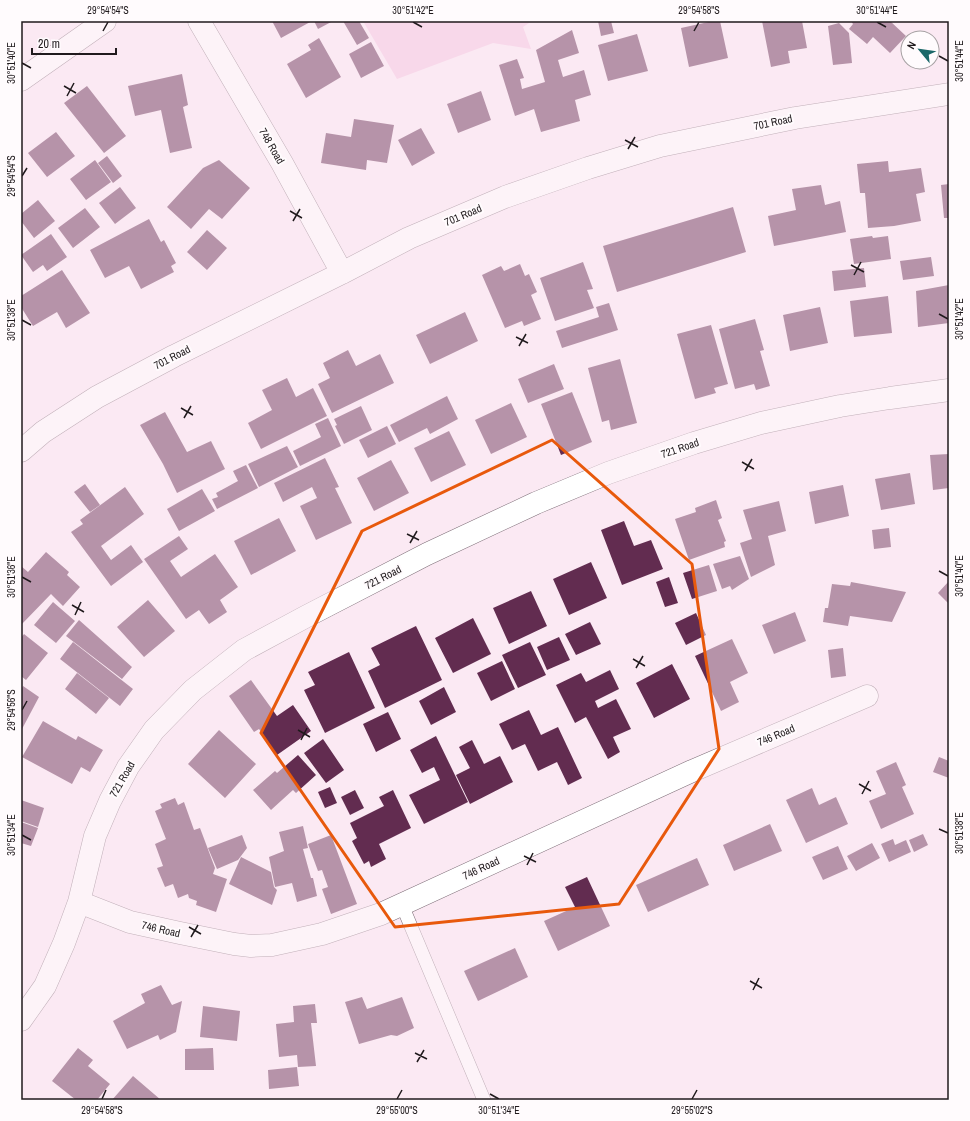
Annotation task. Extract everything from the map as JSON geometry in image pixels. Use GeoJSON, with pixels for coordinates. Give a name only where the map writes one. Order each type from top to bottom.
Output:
{"type":"FeatureCollection","features":[{"type":"Feature","properties":{"kind":"street"},"geometry":{"type":"LineString","coordinates":[[21,80],[105,21]]}},
{"type":"Feature","properties":{"kind":"street","name":"748 Road"},"geometry":{"type":"LineString","coordinates":[[199,21],[282,163],[342,273]]}},
{"type":"Feature","properties":{"kind":"street","name":"701 Road"},"geometry":{"type":"LineString","coordinates":[[21,451],[43,432],[97,397],[174,356],[342,273],[409,238],[505,198],[588,168],[660,146],[796,118],[949,94]]}},
{"type":"Feature","properties":{"kind":"street","name":"721 Road"},"geometry":{"type":"LineString","coordinates":[[21,1020],[45,986],[64,944],[79,902],[95,836],[110,801],[128,767],[154,730],[188,695],[244,650],[427,554],[536,503],[608,472],[694,443],[762,423],[840,406],[949,390]]}},
{"type":"Feature","properties":{"kind":"street","name":"746 Road"},"geometry":{"type":"LineString","coordinates":[[79,902],[130,922],[234,944],[251,946],[272,945],[322,934],[381,914],[402,905],[692,771],[867,696]]}},
{"type":"Feature","properties":{"kind":"lane"},"geometry":{"type":"LineString","coordinates":[[402,905],[484,1100]]}},
{"type":"Feature","properties":{"kind":"highlighted area"},"geometry":{"type":"Polygon","coordinates":[[[552,440],[692,564],[719,749],[619,904],[395,927],[261,733],[362,531],[552,440]]]}},
{"type":"Feature","properties":{"kind":"shaded area"},"geometry":{"type":"Polygon","coordinates":[[[363,21],[532,21],[523,27],[531,49],[493,43],[397,79],[363,21]]]}},
{"type":"Feature","properties":{"kind":"building"},"geometry":{"type":"Polygon","coordinates":[[[272,21],[312,21],[281,38],[272,21]]]}},
{"type":"Feature","properties":{"kind":"building"},"geometry":{"type":"Polygon","coordinates":[[[314,21],[333,21],[318,29],[314,21]]]}},
{"type":"Feature","properties":{"kind":"building"},"geometry":{"type":"Polygon","coordinates":[[[343,21],[359,21],[369,38],[357,45],[343,21]]]}},
{"type":"Feature","properties":{"kind":"building"},"geometry":{"type":"Polygon","coordinates":[[[598,21],[611,21],[614,33],[601,36],[598,21]]]}},
{"type":"Feature","properties":{"kind":"building"},"geometry":{"type":"Polygon","coordinates":[[[713,21],[720,21],[728,58],[689,67],[681,28],[713,21]]]}},
{"type":"Feature","properties":{"kind":"building"},"geometry":{"type":"Polygon","coordinates":[[[762,21],[802,21],[807,48],[788,51],[790,63],[771,67],[762,21]]]}},
{"type":"Feature","properties":{"kind":"building"},"geometry":{"type":"Polygon","coordinates":[[[851,21],[890,21],[900,30],[900,42],[890,53],[873,37],[867,44],[849,29],[853,24],[851,21]]]}},
{"type":"Feature","properties":{"kind":"building"},"geometry":{"type":"Polygon","coordinates":[[[839,23],[849,33],[852,63],[833,65],[828,26],[839,23]]]}},
{"type":"Feature","properties":{"kind":"building"},"geometry":{"type":"Polygon","coordinates":[[[572,30],[579,53],[558,60],[563,77],[584,70],[591,95],[575,100],[580,121],[541,132],[534,109],[515,116],[499,65],[517,59],[524,78],[520,79],[522,89],[545,82],[536,50],[572,30]]]}},
{"type":"Feature","properties":{"kind":"building"},"geometry":{"type":"Polygon","coordinates":[[[637,34],[648,71],[608,81],[598,45],[637,34]]]}},
{"type":"Feature","properties":{"kind":"building"},"geometry":{"type":"Polygon","coordinates":[[[319,38],[341,77],[306,98],[287,64],[311,50],[308,45],[319,38]]]}},
{"type":"Feature","properties":{"kind":"building"},"geometry":{"type":"Polygon","coordinates":[[[371,42],[384,66],[361,78],[349,54],[371,42]]]}},
{"type":"Feature","properties":{"kind":"building"},"geometry":{"type":"Polygon","coordinates":[[[182,74],[188,105],[183,107],[192,148],[170,153],[161,110],[135,116],[128,86],[182,74]]]}},
{"type":"Feature","properties":{"kind":"building"},"geometry":{"type":"Polygon","coordinates":[[[87,86],[126,136],[104,153],[64,103],[87,86]]]}},
{"type":"Feature","properties":{"kind":"building"},"geometry":{"type":"Polygon","coordinates":[[[481,91],[491,120],[458,133],[447,104],[481,91]]]}},
{"type":"Feature","properties":{"kind":"building"},"geometry":{"type":"Polygon","coordinates":[[[354,119],[394,125],[387,163],[367,160],[366,170],[321,163],[326,133],[351,137],[354,119]]]}},
{"type":"Feature","properties":{"kind":"building"},"geometry":{"type":"Polygon","coordinates":[[[421,128],[435,153],[412,166],[398,140],[421,128]]]}},
{"type":"Feature","properties":{"kind":"building"},"geometry":{"type":"Polygon","coordinates":[[[56,132],[75,156],[47,177],[28,153],[56,132]]]}},
{"type":"Feature","properties":{"kind":"building"},"geometry":{"type":"Polygon","coordinates":[[[107,156],[122,176],[113,183],[98,163],[107,156]]]}},
{"type":"Feature","properties":{"kind":"building"},"geometry":{"type":"Polygon","coordinates":[[[95,160],[111,182],[86,200],[70,179],[95,160]]]}},
{"type":"Feature","properties":{"kind":"building"},"geometry":{"type":"Polygon","coordinates":[[[219,160],[250,188],[222,219],[209,209],[191,229],[167,207],[203,168],[219,160]]]}},
{"type":"Feature","properties":{"kind":"building"},"geometry":{"type":"Polygon","coordinates":[[[888,161],[889,172],[921,168],[925,192],[916,194],[921,221],[894,226],[868,228],[865,193],[860,193],[857,164],[888,161]]]}},
{"type":"Feature","properties":{"kind":"building"},"geometry":{"type":"Polygon","coordinates":[[[949,184],[949,218],[944,218],[941,185],[949,184]]]}},
{"type":"Feature","properties":{"kind":"building"},"geometry":{"type":"Polygon","coordinates":[[[821,185],[825,205],[840,201],[846,232],[774,246],[768,216],[796,210],[792,189],[821,185]]]}},
{"type":"Feature","properties":{"kind":"building"},"geometry":{"type":"Polygon","coordinates":[[[120,187],[136,208],[115,224],[99,203],[120,187]]]}},
{"type":"Feature","properties":{"kind":"building"},"geometry":{"type":"Polygon","coordinates":[[[38,200],[55,221],[34,238],[21,221],[21,214],[38,200]]]}},
{"type":"Feature","properties":{"kind":"building"},"geometry":{"type":"Polygon","coordinates":[[[733,207],[746,252],[617,292],[603,246],[733,207]]]}},
{"type":"Feature","properties":{"kind":"building"},"geometry":{"type":"Polygon","coordinates":[[[85,208],[100,227],[73,248],[58,228],[85,208]]]}},
{"type":"Feature","properties":{"kind":"building"},"geometry":{"type":"Polygon","coordinates":[[[149,219],[161,242],[164,240],[176,263],[171,266],[174,272],[141,289],[129,266],[105,278],[90,250],[149,219]]]}},
{"type":"Feature","properties":{"kind":"building"},"geometry":{"type":"Polygon","coordinates":[[[207,230],[227,248],[207,270],[187,252],[207,230]]]}},
{"type":"Feature","properties":{"kind":"building"},"geometry":{"type":"Polygon","coordinates":[[[51,234],[67,257],[47,271],[43,265],[33,272],[21,255],[51,234]]]}},
{"type":"Feature","properties":{"kind":"building"},"geometry":{"type":"Polygon","coordinates":[[[872,236],[873,238],[888,236],[891,259],[854,264],[850,239],[872,236]]]}},
{"type":"Feature","properties":{"kind":"building"},"geometry":{"type":"Polygon","coordinates":[[[931,257],[934,276],[903,280],[900,261],[931,257]]]}},
{"type":"Feature","properties":{"kind":"building"},"geometry":{"type":"Polygon","coordinates":[[[583,262],[593,289],[587,290],[594,308],[555,321],[540,278],[583,262]]]}},
{"type":"Feature","properties":{"kind":"building"},"geometry":{"type":"Polygon","coordinates":[[[520,264],[525,276],[529,274],[537,292],[531,295],[541,319],[524,326],[522,321],[505,328],[482,275],[501,266],[504,271],[520,264]]]}},
{"type":"Feature","properties":{"kind":"building"},"geometry":{"type":"Polygon","coordinates":[[[864,268],[866,287],[834,291],[832,271],[864,268]]]}},
{"type":"Feature","properties":{"kind":"building"},"geometry":{"type":"Polygon","coordinates":[[[62,270],[90,313],[66,328],[57,312],[33,326],[21,307],[21,296],[62,270]]]}},
{"type":"Feature","properties":{"kind":"building"},"geometry":{"type":"Polygon","coordinates":[[[949,285],[949,323],[918,327],[916,291],[949,285]]]}},
{"type":"Feature","properties":{"kind":"building"},"geometry":{"type":"Polygon","coordinates":[[[888,296],[892,333],[854,337],[850,301],[888,296]]]}},
{"type":"Feature","properties":{"kind":"building"},"geometry":{"type":"Polygon","coordinates":[[[609,303],[618,330],[562,348],[556,331],[599,317],[596,307],[609,303]]]}},
{"type":"Feature","properties":{"kind":"building"},"geometry":{"type":"Polygon","coordinates":[[[820,307],[828,343],[790,351],[783,315],[820,307]]]}},
{"type":"Feature","properties":{"kind":"building"},"geometry":{"type":"Polygon","coordinates":[[[465,312],[478,341],[430,364],[416,335],[465,312]]]}},
{"type":"Feature","properties":{"kind":"building"},"geometry":{"type":"Polygon","coordinates":[[[755,319],[764,350],[760,351],[770,386],[756,390],[754,384],[735,389],[719,329],[755,319]]]}},
{"type":"Feature","properties":{"kind":"building"},"geometry":{"type":"Polygon","coordinates":[[[711,325],[728,384],[714,388],[716,393],[695,399],[677,334],[711,325]]]}},
{"type":"Feature","properties":{"kind":"building"},"geometry":{"type":"Polygon","coordinates":[[[348,350],[356,366],[380,354],[394,383],[332,413],[318,384],[330,378],[323,363],[348,350]]]}},
{"type":"Feature","properties":{"kind":"building"},"geometry":{"type":"Polygon","coordinates":[[[620,359],[637,423],[611,430],[609,420],[602,422],[588,368],[620,359]]]}},
{"type":"Feature","properties":{"kind":"building"},"geometry":{"type":"Polygon","coordinates":[[[554,364],[564,389],[528,403],[518,379],[554,364]]]}},
{"type":"Feature","properties":{"kind":"building"},"geometry":{"type":"Polygon","coordinates":[[[287,378],[296,397],[313,388],[327,416],[261,449],[248,423],[272,410],[262,390],[287,378]]]}},
{"type":"Feature","properties":{"kind":"building"},"geometry":{"type":"Polygon","coordinates":[[[572,392],[592,442],[561,455],[541,404],[572,392]]]}},
{"type":"Feature","properties":{"kind":"building"},"geometry":{"type":"Polygon","coordinates":[[[447,396],[458,419],[430,434],[427,428],[399,442],[390,425],[447,396]]]}},
{"type":"Feature","properties":{"kind":"building"},"geometry":{"type":"Polygon","coordinates":[[[511,403],[527,437],[491,454],[475,420],[511,403]]]}},
{"type":"Feature","properties":{"kind":"building"},"geometry":{"type":"Polygon","coordinates":[[[361,406],[372,430],[344,444],[335,426],[337,425],[334,419],[361,406]]]}},
{"type":"Feature","properties":{"kind":"building"},"geometry":{"type":"Polygon","coordinates":[[[165,412],[187,452],[211,441],[225,469],[177,493],[163,464],[140,425],[165,412]]]}},
{"type":"Feature","properties":{"kind":"building"},"geometry":{"type":"Polygon","coordinates":[[[328,418],[341,446],[300,466],[293,451],[321,437],[315,424],[328,418]]]}},
{"type":"Feature","properties":{"kind":"building"},"geometry":{"type":"Polygon","coordinates":[[[387,426],[396,444],[368,458],[359,440],[387,426]]]}},
{"type":"Feature","properties":{"kind":"building"},"geometry":{"type":"Polygon","coordinates":[[[449,431],[466,465],[431,482],[414,448],[449,431]]]}},
{"type":"Feature","properties":{"kind":"building"},"geometry":{"type":"Polygon","coordinates":[[[287,446],[298,467],[259,487],[248,464],[287,446]]]}},
{"type":"Feature","properties":{"kind":"building"},"geometry":{"type":"Polygon","coordinates":[[[949,454],[949,488],[933,490],[930,455],[949,454]]]}},
{"type":"Feature","properties":{"kind":"building"},"geometry":{"type":"Polygon","coordinates":[[[325,458],[339,487],[335,488],[352,523],[316,540],[300,506],[317,498],[312,487],[283,502],[274,483],[325,458]]]}},
{"type":"Feature","properties":{"kind":"building"},"geometry":{"type":"Polygon","coordinates":[[[391,460],[409,493],[374,511],[357,478],[391,460]]]}},
{"type":"Feature","properties":{"kind":"building"},"geometry":{"type":"Polygon","coordinates":[[[246,465],[258,488],[217,509],[212,499],[218,497],[216,493],[238,481],[233,471],[246,465]]]}},
{"type":"Feature","properties":{"kind":"building"},"geometry":{"type":"Polygon","coordinates":[[[910,473],[915,504],[881,510],[875,479],[910,473]]]}},
{"type":"Feature","properties":{"kind":"building"},"geometry":{"type":"Polygon","coordinates":[[[85,484],[100,505],[90,512],[74,492],[85,484]]]}},
{"type":"Feature","properties":{"kind":"building"},"geometry":{"type":"Polygon","coordinates":[[[843,485],[849,516],[815,524],[809,492],[843,485]]]}},
{"type":"Feature","properties":{"kind":"building"},"geometry":{"type":"Polygon","coordinates":[[[125,487],[144,514],[101,546],[111,560],[131,545],[143,562],[111,586],[71,532],[83,524],[80,520],[125,487]]]}},
{"type":"Feature","properties":{"kind":"building"},"geometry":{"type":"Polygon","coordinates":[[[202,489],[215,511],[179,531],[167,509],[202,489]]]}},
{"type":"Feature","properties":{"kind":"building"},"geometry":{"type":"Polygon","coordinates":[[[716,500],[722,518],[718,520],[726,541],[724,542],[725,547],[689,560],[675,519],[696,512],[695,508],[716,500]]]}},
{"type":"Feature","properties":{"kind":"building"},"geometry":{"type":"Polygon","coordinates":[[[779,501],[786,531],[768,536],[775,565],[751,577],[740,543],[752,539],[743,510],[779,501]]]}},
{"type":"Feature","properties":{"kind":"building"},"geometry":{"type":"Polygon","coordinates":[[[279,518],[296,551],[251,575],[234,541],[279,518]]]}},
{"type":"Feature","properties":{"kind":"building"},"geometry":{"type":"Polygon","coordinates":[[[624,521],[634,546],[651,540],[663,569],[622,585],[601,530],[624,521]]]}},
{"type":"Feature","properties":{"kind":"building"},"geometry":{"type":"Polygon","coordinates":[[[889,528],[891,547],[874,549],[872,530],[889,528]]]}},
{"type":"Feature","properties":{"kind":"building"},"geometry":{"type":"Polygon","coordinates":[[[179,536],[188,549],[170,561],[181,577],[215,554],[238,587],[220,600],[227,612],[209,624],[199,610],[186,619],[144,559],[179,536]]]}},
{"type":"Feature","properties":{"kind":"building"},"geometry":{"type":"Polygon","coordinates":[[[46,552],[69,572],[67,575],[80,587],[63,606],[51,594],[21,625],[21,566],[28,572],[46,552]]]}},
{"type":"Feature","properties":{"kind":"building"},"geometry":{"type":"Polygon","coordinates":[[[740,556],[749,579],[732,590],[730,586],[722,589],[713,564],[740,556]]]}},
{"type":"Feature","properties":{"kind":"building"},"geometry":{"type":"Polygon","coordinates":[[[591,562],[607,598],[569,615],[553,579],[591,562]]]}},
{"type":"Feature","properties":{"kind":"building"},"geometry":{"type":"Polygon","coordinates":[[[709,565],[717,591],[692,599],[683,573],[709,565]]]}},
{"type":"Feature","properties":{"kind":"building"},"geometry":{"type":"Polygon","coordinates":[[[669,577],[678,603],[665,607],[656,582],[669,577]]]}},
{"type":"Feature","properties":{"kind":"building"},"geometry":{"type":"Polygon","coordinates":[[[949,581],[949,604],[938,593],[949,581]]]}},
{"type":"Feature","properties":{"kind":"building"},"geometry":{"type":"Polygon","coordinates":[[[851,582],[906,592],[892,622],[850,616],[848,626],[823,622],[825,608],[828,608],[832,584],[850,586],[851,582]]]}},
{"type":"Feature","properties":{"kind":"building"},"geometry":{"type":"Polygon","coordinates":[[[531,591],[547,626],[509,644],[493,608],[531,591]]]}},
{"type":"Feature","properties":{"kind":"building"},"geometry":{"type":"Polygon","coordinates":[[[148,600],[175,631],[144,657],[117,627],[148,600]]]}},
{"type":"Feature","properties":{"kind":"building"},"geometry":{"type":"Polygon","coordinates":[[[53,602],[75,621],[56,643],[34,625],[53,602]]]}},
{"type":"Feature","properties":{"kind":"building"},"geometry":{"type":"Polygon","coordinates":[[[795,612],[806,641],[774,654],[762,625],[795,612]]]}},
{"type":"Feature","properties":{"kind":"building"},"geometry":{"type":"Polygon","coordinates":[[[696,613],[706,635],[686,645],[675,623],[696,613]]]}},
{"type":"Feature","properties":{"kind":"building"},"geometry":{"type":"Polygon","coordinates":[[[473,618],[491,654],[453,673],[435,638],[473,618]]]}},
{"type":"Feature","properties":{"kind":"building"},"geometry":{"type":"Polygon","coordinates":[[[79,620],[132,667],[122,679],[66,636],[79,620]]]}},
{"type":"Feature","properties":{"kind":"building"},"geometry":{"type":"Polygon","coordinates":[[[590,622],[601,644],[576,655],[565,634],[590,622]]]}},
{"type":"Feature","properties":{"kind":"building"},"geometry":{"type":"Polygon","coordinates":[[[416,626],[442,680],[385,708],[368,671],[380,665],[371,648],[416,626]]]}},
{"type":"Feature","properties":{"kind":"building"},"geometry":{"type":"Polygon","coordinates":[[[24,634],[48,653],[26,680],[21,676],[21,638],[24,634]]]}},
{"type":"Feature","properties":{"kind":"building"},"geometry":{"type":"Polygon","coordinates":[[[559,637],[570,660],[547,670],[537,647],[559,637]]]}},
{"type":"Feature","properties":{"kind":"building"},"geometry":{"type":"Polygon","coordinates":[[[732,639],[748,673],[730,682],[739,702],[721,711],[695,656],[732,639]]]}},
{"type":"Feature","properties":{"kind":"building"},"geometry":{"type":"Polygon","coordinates":[[[73,642],[133,689],[120,706],[60,659],[73,642]]]}},
{"type":"Feature","properties":{"kind":"building"},"geometry":{"type":"Polygon","coordinates":[[[530,642],[546,675],[518,688],[502,655],[530,642]]]}},
{"type":"Feature","properties":{"kind":"building"},"geometry":{"type":"Polygon","coordinates":[[[843,648],[846,676],[831,678],[828,650],[843,648]]]}},
{"type":"Feature","properties":{"kind":"building"},"geometry":{"type":"Polygon","coordinates":[[[349,652],[375,708],[325,733],[304,690],[315,685],[308,672],[349,652]]]}},
{"type":"Feature","properties":{"kind":"building"},"geometry":{"type":"Polygon","coordinates":[[[502,661],[515,689],[491,701],[477,673],[502,661]]]}},
{"type":"Feature","properties":{"kind":"building"},"geometry":{"type":"Polygon","coordinates":[[[672,664],[690,699],[654,718],[636,683],[672,664]]]}},
{"type":"Feature","properties":{"kind":"building"},"geometry":{"type":"Polygon","coordinates":[[[610,670],[619,689],[595,701],[598,708],[616,699],[631,729],[613,737],[620,752],[608,759],[586,717],[575,723],[556,685],[581,673],[586,682],[610,670]]]}},
{"type":"Feature","properties":{"kind":"building"},"geometry":{"type":"Polygon","coordinates":[[[77,673],[109,698],[96,714],[65,689],[77,673]]]}},
{"type":"Feature","properties":{"kind":"building"},"geometry":{"type":"Polygon","coordinates":[[[251,680],[277,716],[293,705],[311,731],[277,755],[259,729],[254,732],[229,696],[251,680]]]}},
{"type":"Feature","properties":{"kind":"building"},"geometry":{"type":"Polygon","coordinates":[[[23,686],[39,697],[22,729],[21,690],[23,686]]]}},
{"type":"Feature","properties":{"kind":"building"},"geometry":{"type":"Polygon","coordinates":[[[444,687],[456,712],[431,725],[419,701],[444,687]]]}},
{"type":"Feature","properties":{"kind":"building"},"geometry":{"type":"Polygon","coordinates":[[[529,710],[541,735],[558,727],[582,778],[568,785],[557,762],[538,771],[525,744],[512,750],[499,724],[529,710]]]}},
{"type":"Feature","properties":{"kind":"building"},"geometry":{"type":"Polygon","coordinates":[[[388,712],[401,739],[376,752],[363,724],[388,712]]]}},
{"type":"Feature","properties":{"kind":"building"},"geometry":{"type":"Polygon","coordinates":[[[43,721],[76,740],[78,736],[103,750],[90,772],[81,767],[72,784],[22,757],[43,721]]]}},
{"type":"Feature","properties":{"kind":"building"},"geometry":{"type":"Polygon","coordinates":[[[219,730],[256,764],[225,798],[188,764],[219,730]]]}},
{"type":"Feature","properties":{"kind":"building"},"geometry":{"type":"Polygon","coordinates":[[[436,736],[468,802],[424,824],[409,795],[440,780],[434,767],[422,773],[410,750],[436,736]]]}},
{"type":"Feature","properties":{"kind":"building"},"geometry":{"type":"Polygon","coordinates":[[[323,739],[344,770],[326,783],[304,753],[323,739]]]}},
{"type":"Feature","properties":{"kind":"building"},"geometry":{"type":"Polygon","coordinates":[[[472,740],[484,764],[500,756],[513,782],[470,804],[456,775],[470,768],[459,747],[472,740]]]}},
{"type":"Feature","properties":{"kind":"building"},"geometry":{"type":"Polygon","coordinates":[[[298,755],[316,775],[296,793],[293,790],[271,810],[253,790],[275,771],[277,773],[298,755]]]}},
{"type":"Feature","properties":{"kind":"building"},"geometry":{"type":"Polygon","coordinates":[[[939,757],[949,761],[949,778],[933,772],[939,757]]]}},
{"type":"Feature","properties":{"kind":"building"},"geometry":{"type":"Polygon","coordinates":[[[896,762],[906,785],[902,787],[914,814],[881,829],[869,801],[886,794],[876,771],[896,762]]]}},
{"type":"Feature","properties":{"kind":"building"},"geometry":{"type":"Polygon","coordinates":[[[330,787],[337,803],[325,808],[318,792],[330,787]]]}},
{"type":"Feature","properties":{"kind":"building"},"geometry":{"type":"Polygon","coordinates":[[[812,788],[819,805],[836,797],[848,824],[806,843],[786,800],[812,788]]]}},
{"type":"Feature","properties":{"kind":"building"},"geometry":{"type":"Polygon","coordinates":[[[355,790],[364,808],[350,815],[341,797],[355,790]]]}},
{"type":"Feature","properties":{"kind":"building"},"geometry":{"type":"Polygon","coordinates":[[[393,790],[411,828],[379,844],[386,859],[371,867],[369,861],[364,864],[352,841],[357,838],[350,823],[384,806],[379,797],[393,790]]]}},
{"type":"Feature","properties":{"kind":"building"},"geometry":{"type":"Polygon","coordinates":[[[175,798],[178,805],[184,802],[194,830],[200,828],[215,868],[213,874],[227,879],[216,912],[196,905],[197,901],[189,898],[188,894],[178,898],[173,884],[165,887],[157,868],[163,866],[155,844],[166,839],[155,811],[162,808],[160,804],[175,798]]]}},
{"type":"Feature","properties":{"kind":"building"},"geometry":{"type":"Polygon","coordinates":[[[21,800],[44,808],[38,827],[21,821],[21,800]]]}},
{"type":"Feature","properties":{"kind":"building"},"geometry":{"type":"Polygon","coordinates":[[[21,822],[38,828],[31,846],[21,843],[21,822]]]}},
{"type":"Feature","properties":{"kind":"building"},"geometry":{"type":"Polygon","coordinates":[[[770,824],[782,851],[734,871],[723,845],[770,824]]]}},
{"type":"Feature","properties":{"kind":"building"},"geometry":{"type":"Polygon","coordinates":[[[303,826],[308,848],[303,849],[311,878],[313,878],[317,896],[297,902],[292,883],[275,887],[269,857],[284,851],[279,832],[303,826]]]}},
{"type":"Feature","properties":{"kind":"building"},"geometry":{"type":"Polygon","coordinates":[[[923,834],[928,845],[914,852],[909,840],[923,834]]]}},
{"type":"Feature","properties":{"kind":"building"},"geometry":{"type":"Polygon","coordinates":[[[242,835],[247,848],[238,860],[217,869],[208,848],[242,835]]]}},
{"type":"Feature","properties":{"kind":"building"},"geometry":{"type":"Polygon","coordinates":[[[331,835],[357,904],[331,914],[322,889],[328,887],[322,870],[318,871],[308,844],[331,835]]]}},
{"type":"Feature","properties":{"kind":"building"},"geometry":{"type":"Polygon","coordinates":[[[893,839],[895,845],[906,840],[911,852],[889,862],[881,844],[893,839]]]}},
{"type":"Feature","properties":{"kind":"building"},"geometry":{"type":"Polygon","coordinates":[[[872,843],[880,858],[856,871],[847,856],[872,843]]]}},
{"type":"Feature","properties":{"kind":"building"},"geometry":{"type":"Polygon","coordinates":[[[838,846],[848,869],[823,880],[812,857],[838,846]]]}},
{"type":"Feature","properties":{"kind":"building"},"geometry":{"type":"Polygon","coordinates":[[[241,857],[271,872],[274,887],[277,890],[272,905],[229,884],[241,857]]]}},
{"type":"Feature","properties":{"kind":"building"},"geometry":{"type":"Polygon","coordinates":[[[697,858],[709,885],[648,912],[636,885],[697,858]]]}},
{"type":"Feature","properties":{"kind":"building"},"geometry":{"type":"Polygon","coordinates":[[[587,877],[610,926],[558,951],[544,921],[575,907],[565,887],[587,877]]]}},
{"type":"Feature","properties":{"kind":"building"},"geometry":{"type":"Polygon","coordinates":[[[515,948],[528,977],[478,1001],[464,971],[515,948]]]}},
{"type":"Feature","properties":{"kind":"building"},"geometry":{"type":"Polygon","coordinates":[[[161,985],[172,1005],[182,1001],[176,1032],[160,1040],[158,1035],[127,1049],[113,1021],[145,1003],[141,994],[161,985]]]}},
{"type":"Feature","properties":{"kind":"building"},"geometry":{"type":"Polygon","coordinates":[[[362,997],[367,1009],[402,997],[414,1028],[397,1036],[391,1035],[359,1044],[345,1002],[362,997]]]}},
{"type":"Feature","properties":{"kind":"building"},"geometry":{"type":"Polygon","coordinates":[[[315,1004],[317,1023],[311,1023],[316,1066],[298,1067],[297,1055],[279,1057],[276,1024],[294,1022],[293,1006],[315,1004]]]}},
{"type":"Feature","properties":{"kind":"building"},"geometry":{"type":"Polygon","coordinates":[[[203,1006],[240,1011],[237,1041],[200,1037],[203,1006]]]}},
{"type":"Feature","properties":{"kind":"building"},"geometry":{"type":"Polygon","coordinates":[[[78,1048],[93,1060],[88,1066],[110,1084],[97,1100],[76,1100],[52,1081],[78,1048]]]}},
{"type":"Feature","properties":{"kind":"building"},"geometry":{"type":"Polygon","coordinates":[[[213,1048],[214,1070],[185,1070],[185,1049],[213,1048]]]}},
{"type":"Feature","properties":{"kind":"building"},"geometry":{"type":"Polygon","coordinates":[[[297,1067],[299,1086],[269,1089],[268,1070],[297,1067]]]}},
{"type":"Feature","properties":{"kind":"building"},"geometry":{"type":"Polygon","coordinates":[[[133,1076],[161,1100],[112,1100],[133,1076]]]}}]}
